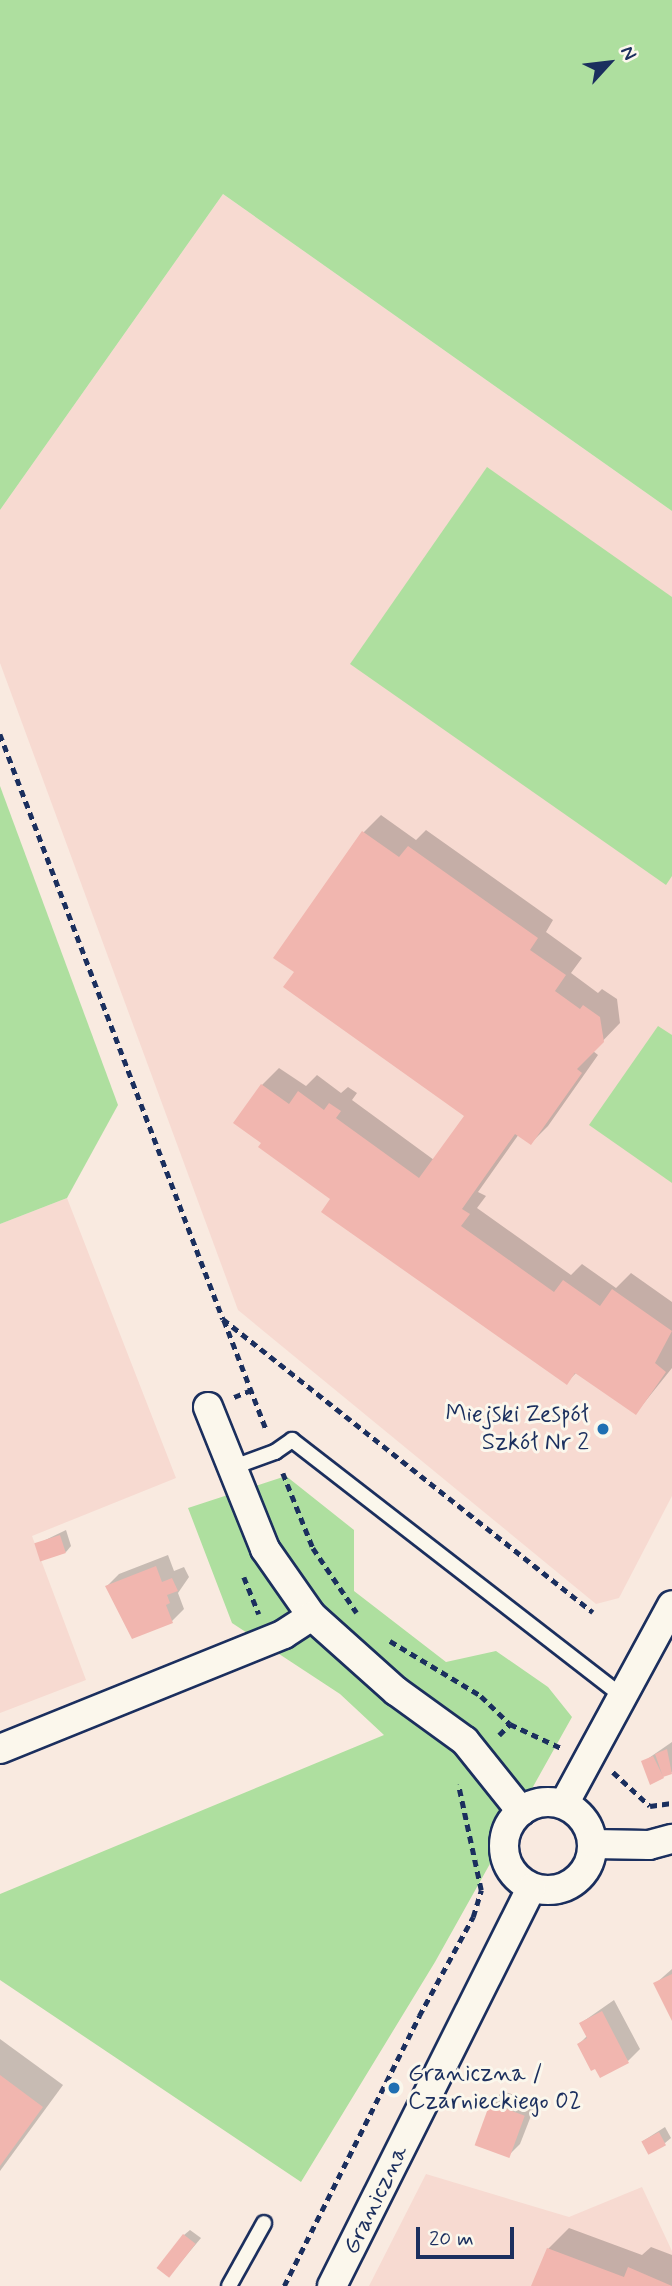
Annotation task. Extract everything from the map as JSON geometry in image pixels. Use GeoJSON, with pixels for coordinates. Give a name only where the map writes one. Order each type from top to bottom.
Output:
{"type":"FeatureCollection","features":[{"type":"Feature","properties":{"kind":"street"},"geometry":{"type":"LineString","coordinates":[[208,1407],[265,1549],[312,1616],[480,1755],[521,1811]]}},
{"type":"Feature","properties":{"kind":"street"},"geometry":{"type":"LineString","coordinates":[[564,1804],[672,1605]]}},
{"type":"Feature","properties":{"kind":"street"},"geometry":{"type":"LineString","coordinates":[[0,1749],[284,1634],[312,1616]]}},
{"type":"Feature","properties":{"kind":"street"},"geometry":{"type":"LineString","coordinates":[[534,1804],[564,1804],[586,1822],[593,1844],[589,1865],[569,1887],[554,1891],[531,1888],[513,1875],[503,1848],[505,1834],[521,1811],[534,1804]]}},
{"type":"Feature","properties":{"kind":"street"},"geometry":{"type":"LineString","coordinates":[[593,1844],[649,1845],[672,1839]]}},
{"type":"Feature","properties":{"kind":"street","name":"Graniczna"},"geometry":{"type":"LineString","coordinates":[[332,2286],[531,1888]]}},
{"type":"Feature","properties":{"kind":"lane"},"geometry":{"type":"LineString","coordinates":[[231,1468],[275,1452],[292,1440],[622,1696]]}},
{"type":"Feature","properties":{"kind":"lane"},"geometry":{"type":"LineString","coordinates":[[229,2286],[264,2223]]}},
{"type":"Feature","properties":{"kind":"path"},"geometry":{"type":"LineString","coordinates":[[0,734],[313,1548],[332,1581],[366,1620]]}},
{"type":"Feature","properties":{"kind":"path"},"geometry":{"type":"LineString","coordinates":[[223,1319],[593,1612]]}},
{"type":"Feature","properties":{"kind":"path"},"geometry":{"type":"LineString","coordinates":[[208,1407],[251,1390]]}},
{"type":"Feature","properties":{"kind":"path"},"geometry":{"type":"LineString","coordinates":[[243,1574],[262,1621]]}},
{"type":"Feature","properties":{"kind":"path"},"geometry":{"type":"LineString","coordinates":[[384,1636],[481,1696],[510,1724],[617,1773],[650,1806],[672,1803]]}},
{"type":"Feature","properties":{"kind":"path"},"geometry":{"type":"LineString","coordinates":[[284,2286],[419,2016],[473,1917],[481,1890],[458,1781],[510,1724]]}},
{"type":"Feature","properties":{"kind":"shaded area"},"geometry":{"type":"Polygon","coordinates":[[[223,194],[672,511],[672,1496],[619,1598],[596,1604],[238,1310],[0,663],[0,510],[223,194]]]}},
{"type":"Feature","properties":{"kind":"shaded area"},"geometry":{"type":"Polygon","coordinates":[[[67,1198],[176,1478],[32,1536],[86,1680],[0,1713],[0,1224],[67,1198]]]}},
{"type":"Feature","properties":{"kind":"shaded area"},"geometry":{"type":"Polygon","coordinates":[[[426,2174],[569,2217],[642,2187],[672,2251],[672,2286],[369,2286],[426,2174]]]}},
{"type":"Feature","properties":{"kind":"green space"},"geometry":{"type":"Polygon","coordinates":[[[0,0],[672,0],[672,511],[223,194],[0,510],[0,0]]]}},
{"type":"Feature","properties":{"kind":"green space"},"geometry":{"type":"Polygon","coordinates":[[[487,467],[672,597],[672,876],[666,885],[350,664],[487,467]]]}},
{"type":"Feature","properties":{"kind":"green space"},"geometry":{"type":"Polygon","coordinates":[[[0,786],[118,1105],[67,1198],[0,1224],[0,786]]]}},
{"type":"Feature","properties":{"kind":"green space"},"geometry":{"type":"Polygon","coordinates":[[[658,1026],[672,1035],[672,1183],[589,1125],[658,1026]]]}},
{"type":"Feature","properties":{"kind":"green space"},"geometry":{"type":"Polygon","coordinates":[[[286,1476],[354,1530],[354,1591],[446,1662],[496,1651],[548,1687],[572,1717],[435,1962],[301,2182],[0,1980],[0,1894],[384,1735],[340,1694],[232,1623],[188,1508],[286,1476]]]}},
{"type":"Feature","properties":{"kind":"building"},"geometry":{"type":"Polygon","coordinates":[[[362,831],[399,857],[408,846],[538,938],[530,950],[566,975],[555,991],[580,1009],[583,1005],[600,1017],[604,1042],[577,1069],[582,1073],[531,1145],[515,1134],[462,1209],[470,1214],[461,1226],[554,1292],[563,1280],[600,1306],[612,1289],[672,1331],[655,1363],[666,1372],[636,1415],[575,1373],[567,1385],[321,1212],[330,1199],[258,1147],[261,1143],[233,1123],[261,1084],[289,1104],[298,1091],[324,1110],[329,1103],[341,1111],[336,1118],[419,1178],[464,1116],[283,987],[294,972],[273,958],[362,831]]]}},
{"type":"Feature","properties":{"kind":"building"},"geometry":{"type":"Polygon","coordinates":[[[60,1535],[66,1553],[40,1561],[34,1543],[60,1535]]]}},
{"type":"Feature","properties":{"kind":"building"},"geometry":{"type":"Polygon","coordinates":[[[156,1566],[162,1582],[172,1578],[178,1591],[167,1595],[170,1603],[166,1605],[173,1623],[132,1639],[105,1586],[156,1566]]]}},
{"type":"Feature","properties":{"kind":"building"},"geometry":{"type":"Polygon","coordinates":[[[667,1749],[672,1774],[663,1777],[655,1754],[667,1749]]]}},
{"type":"Feature","properties":{"kind":"building"},"geometry":{"type":"Polygon","coordinates":[[[653,1756],[664,1778],[650,1785],[641,1761],[653,1756]]]}},
{"type":"Feature","properties":{"kind":"building"},"geometry":{"type":"Polygon","coordinates":[[[672,1974],[672,2021],[653,1983],[672,1974]]]}},
{"type":"Feature","properties":{"kind":"building"},"geometry":{"type":"Polygon","coordinates":[[[602,2011],[629,2063],[600,2078],[595,2069],[591,2071],[577,2044],[587,2038],[579,2023],[602,2011]]]}},
{"type":"Feature","properties":{"kind":"building"},"geometry":{"type":"Polygon","coordinates":[[[0,2075],[43,2107],[0,2166],[0,2075]]]}},
{"type":"Feature","properties":{"kind":"building"},"geometry":{"type":"Polygon","coordinates":[[[490,2103],[525,2116],[509,2158],[475,2145],[490,2103]]]}},
{"type":"Feature","properties":{"kind":"building"},"geometry":{"type":"Polygon","coordinates":[[[659,2132],[666,2145],[648,2155],[641,2141],[659,2132]]]}},
{"type":"Feature","properties":{"kind":"building"},"geometry":{"type":"Polygon","coordinates":[[[183,2234],[196,2244],[169,2278],[157,2268],[183,2234]]]}},
{"type":"Feature","properties":{"kind":"building"},"geometry":{"type":"Polygon","coordinates":[[[547,2248],[624,2277],[628,2267],[672,2286],[531,2286],[547,2248]]]}},
{"type":"Feature","properties":{"kind":"place","name":"Miejski Zespół Szkół Nr 2"},"geometry":{"type":"Point","coordinates":[603,1429]}},
{"type":"Feature","properties":{"kind":"place","name":"Graniczna / Czarnieckiego 02"},"geometry":{"type":"Point","coordinates":[394,2088]}}]}
